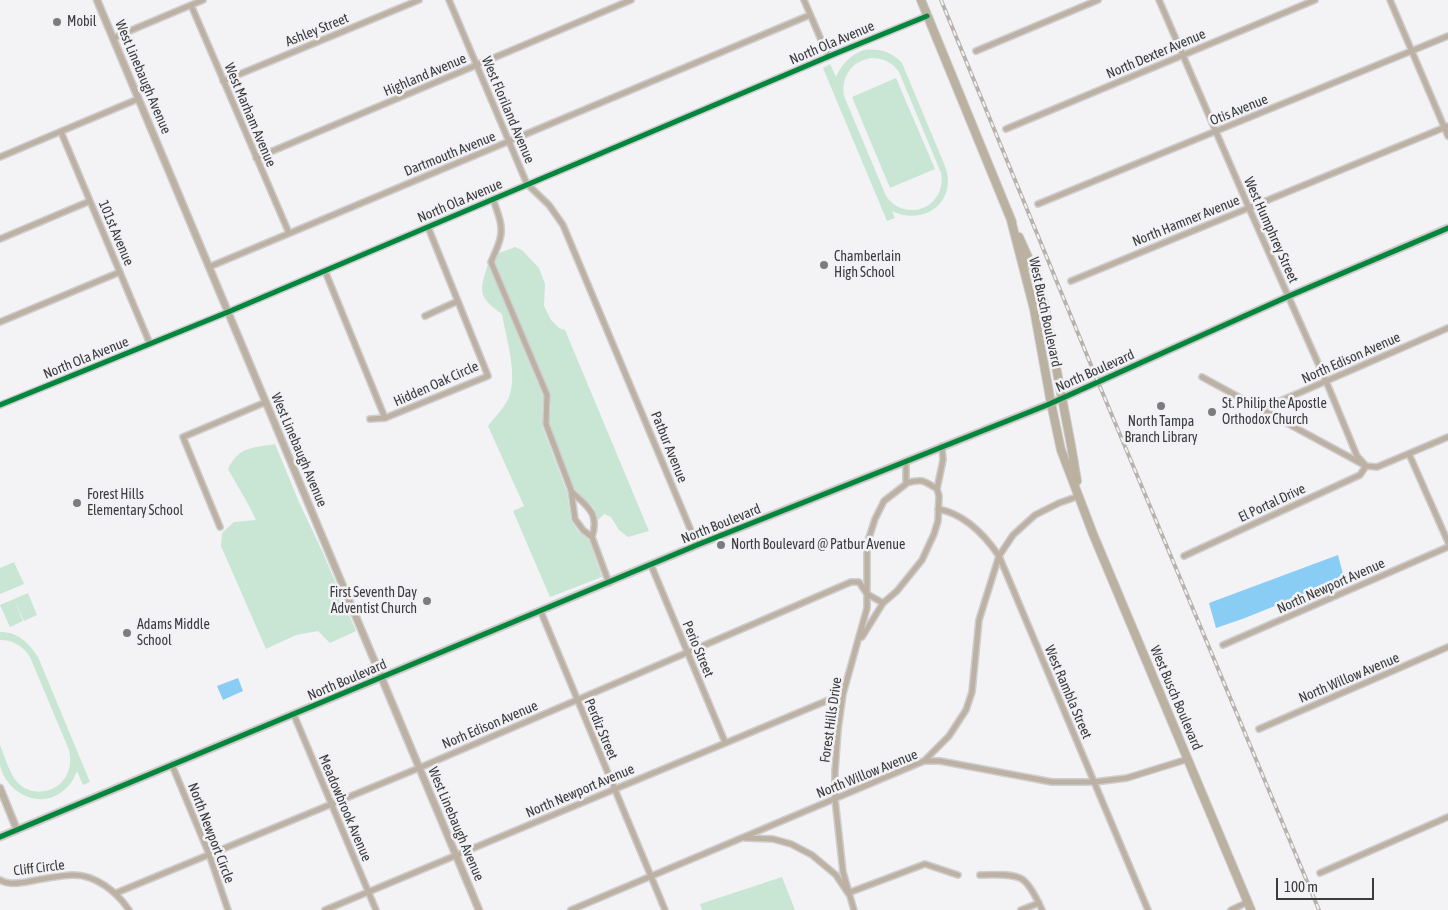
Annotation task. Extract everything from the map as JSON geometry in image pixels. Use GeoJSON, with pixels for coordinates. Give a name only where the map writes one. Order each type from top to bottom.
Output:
{"type":"FeatureCollection","features":[{"type":"Feature","properties":{"kind":"main road","name":"West Busch Boulevard"},"geometry":{"type":"LineString","coordinates":[[921,0],[1011,220],[1032,266],[1044,304],[1079,496]]}},
{"type":"Feature","properties":{"kind":"main road","name":"West Busch Boulevard"},"geometry":{"type":"LineString","coordinates":[[1011,220],[1034,309],[1050,403],[1061,450],[1093,534],[1251,910]]}},
{"type":"Feature","properties":{"kind":"street","name":"West Linebaugh Avenue"},"geometry":{"type":"LineString","coordinates":[[97,0],[479,910]]}},
{"type":"Feature","properties":{"kind":"street"},"geometry":{"type":"LineString","coordinates":[[113,39],[203,0]]}},
{"type":"Feature","properties":{"kind":"street","name":"Ashley Street"},"geometry":{"type":"LineString","coordinates":[[223,81],[419,0]]}},
{"type":"Feature","properties":{"kind":"street","name":"West Floriland Avenue"},"geometry":{"type":"LineString","coordinates":[[449,0],[527,184],[549,204],[563,225],[620,357]]}},
{"type":"Feature","properties":{"kind":"street","name":"Highland Avenue"},"geometry":{"type":"LineString","coordinates":[[256,158],[631,0]]}},
{"type":"Feature","properties":{"kind":"street"},"geometry":{"type":"LineString","coordinates":[[804,0],[828,56]]}},
{"type":"Feature","properties":{"kind":"street"},"geometry":{"type":"LineString","coordinates":[[976,52],[1098,0]]}},
{"type":"Feature","properties":{"kind":"street","name":"West Humphrey Street"},"geometry":{"type":"LineString","coordinates":[[1159,0],[1357,456],[1366,466]]}},
{"type":"Feature","properties":{"kind":"street","name":"North Dexter Avenue"},"geometry":{"type":"LineString","coordinates":[[1006,130],[1316,0]]}},
{"type":"Feature","properties":{"kind":"street"},"geometry":{"type":"LineString","coordinates":[[1390,0],[1446,127],[1448,136]]}},
{"type":"Feature","properties":{"kind":"street","name":"West Marham Avenue"},"geometry":{"type":"LineString","coordinates":[[191,5],[288,233]]}},
{"type":"Feature","properties":{"kind":"street","name":"Dartmouth Avenue"},"geometry":{"type":"LineString","coordinates":[[210,267],[810,15]]}},
{"type":"Feature","properties":{"kind":"street","name":"North Ola Avenue"},"geometry":{"type":"LineString","coordinates":[[0,405],[228,312],[828,56],[927,16]]}},
{"type":"Feature","properties":{"kind":"street","name":"Otis Avenue"},"geometry":{"type":"LineString","coordinates":[[1038,204],[1448,36]]}},
{"type":"Feature","properties":{"kind":"street"},"geometry":{"type":"LineString","coordinates":[[0,157],[138,99]]}},
{"type":"Feature","properties":{"kind":"street","name":"North Hamner Avenue"},"geometry":{"type":"LineString","coordinates":[[1071,281],[1446,127]]}},
{"type":"Feature","properties":{"kind":"street","name":"101st Avenue"},"geometry":{"type":"LineString","coordinates":[[60,132],[150,344]]}},
{"type":"Feature","properties":{"kind":"street"},"geometry":{"type":"LineString","coordinates":[[493,199],[502,229],[500,240],[491,262],[547,395],[546,424],[571,490],[575,519],[583,530],[592,537],[609,583]]}},
{"type":"Feature","properties":{"kind":"street"},"geometry":{"type":"LineString","coordinates":[[0,239],[90,201]]}},
{"type":"Feature","properties":{"kind":"street","name":"Hidden Oak Circle"},"geometry":{"type":"LineString","coordinates":[[325,271],[385,418],[488,376],[428,227]]}},
{"type":"Feature","properties":{"kind":"street","name":"North Boulevard"},"geometry":{"type":"LineString","coordinates":[[0,837],[651,565],[1062,398],[1289,296],[1448,228]]}},
{"type":"Feature","properties":{"kind":"street"},"geometry":{"type":"LineString","coordinates":[[0,322],[120,272]]}},
{"type":"Feature","properties":{"kind":"street"},"geometry":{"type":"LineString","coordinates":[[425,316],[458,302]]}},
{"type":"Feature","properties":{"kind":"street","name":"North Edison Avenue"},"geometry":{"type":"LineString","coordinates":[[1262,409],[1448,328]]}},
{"type":"Feature","properties":{"kind":"street","name":"Patbur Avenue"},"geometry":{"type":"LineString","coordinates":[[620,357],[698,546]]}},
{"type":"Feature","properties":{"kind":"street"},"geometry":{"type":"LineString","coordinates":[[1202,377],[1366,466]]}},
{"type":"Feature","properties":{"kind":"street"},"geometry":{"type":"LineString","coordinates":[[220,527],[183,437],[266,402]]}},
{"type":"Feature","properties":{"kind":"street"},"geometry":{"type":"LineString","coordinates":[[370,418],[385,418]]}},
{"type":"Feature","properties":{"kind":"street","name":"El Portal Drive"},"geometry":{"type":"LineString","coordinates":[[1184,556],[1360,475],[1366,466],[1377,467],[1448,437]]}},
{"type":"Feature","properties":{"kind":"street"},"geometry":{"type":"LineString","coordinates":[[857,644],[883,604],[897,591],[922,560],[934,534],[938,521],[937,489],[943,460],[942,446]]}},
{"type":"Feature","properties":{"kind":"street"},"geometry":{"type":"LineString","coordinates":[[1409,454],[1448,542]]}},
{"type":"Feature","properties":{"kind":"street"},"geometry":{"type":"LineString","coordinates":[[906,461],[906,483],[920,480],[927,482],[937,489]]}},
{"type":"Feature","properties":{"kind":"street","name":"Forest Hills Drive"},"geometry":{"type":"LineString","coordinates":[[854,910],[843,872],[835,799],[838,730],[844,694],[867,608],[867,544],[875,519],[884,501],[906,483]]}},
{"type":"Feature","properties":{"kind":"street"},"geometry":{"type":"LineString","coordinates":[[571,490],[591,510],[594,517],[592,537]]}},
{"type":"Feature","properties":{"kind":"street"},"geometry":{"type":"LineString","coordinates":[[924,761],[948,736],[966,710],[972,692],[979,620],[999,556],[1013,535],[1035,515],[1059,503],[1079,496]]}},
{"type":"Feature","properties":{"kind":"street","name":"West Rambla Street"},"geometry":{"type":"LineString","coordinates":[[938,509],[958,515],[973,526],[990,542],[999,556],[1148,910]]}},
{"type":"Feature","properties":{"kind":"street","name":"North Newport Avenue"},"geometry":{"type":"LineString","coordinates":[[1223,645],[1448,547]]}},
{"type":"Feature","properties":{"kind":"street","name":"Perio Street"},"geometry":{"type":"LineString","coordinates":[[651,565],[725,742]]}},
{"type":"Feature","properties":{"kind":"street","name":"Norh Edison Avenue"},"geometry":{"type":"LineString","coordinates":[[116,893],[419,768],[851,582],[858,582],[867,594]]}},
{"type":"Feature","properties":{"kind":"street"},"geometry":{"type":"LineString","coordinates":[[867,594],[883,604]]}},
{"type":"Feature","properties":{"kind":"street","name":"Perdiz Street"},"geometry":{"type":"LineString","coordinates":[[541,612],[665,910]]}},
{"type":"Feature","properties":{"kind":"street","name":"North Willow Avenue"},"geometry":{"type":"LineString","coordinates":[[1259,729],[1448,647]]}},
{"type":"Feature","properties":{"kind":"street","name":"North Newport Avenue"},"geometry":{"type":"LineString","coordinates":[[325,910],[844,694]]}},
{"type":"Feature","properties":{"kind":"street","name":"Meadowbrook Avenue"},"geometry":{"type":"LineString","coordinates":[[294,715],[376,910]]}},
{"type":"Feature","properties":{"kind":"street","name":"North Willow Avenue"},"geometry":{"type":"LineString","coordinates":[[574,909],[924,761],[940,761],[1052,782],[1094,782],[1127,778],[1188,759]]}},
{"type":"Feature","properties":{"kind":"street","name":"North Newport Circle"},"geometry":{"type":"LineString","coordinates":[[172,766],[209,854],[228,910]]}},
{"type":"Feature","properties":{"kind":"street"},"geometry":{"type":"LineString","coordinates":[[0,788],[18,830]]}},
{"type":"Feature","properties":{"kind":"street"},"geometry":{"type":"LineString","coordinates":[[1320,873],[1448,817]]}},
{"type":"Feature","properties":{"kind":"street"},"geometry":{"type":"LineString","coordinates":[[742,838],[773,839],[791,844],[812,855],[836,874],[848,893],[925,864],[958,875]]}},
{"type":"Feature","properties":{"kind":"street","name":"Cliff Circle"},"geometry":{"type":"LineString","coordinates":[[0,880],[14,884],[74,874],[96,880],[116,893],[128,910]]}},
{"type":"Feature","properties":{"kind":"street"},"geometry":{"type":"LineString","coordinates":[[980,875],[1002,874],[1021,878],[1029,887],[1042,910]]}},
{"type":"Feature","properties":{"kind":"street"},"geometry":{"type":"LineString","coordinates":[[1230,910],[1248,902]]}},
{"type":"Feature","properties":{"kind":"street"},"geometry":{"type":"LineString","coordinates":[[1021,910],[1039,903]]}},
{"type":"Feature","properties":{"kind":"green space"},"geometry":{"type":"Polygon","coordinates":[[[864,50],[880,50],[894,56],[902,63],[945,166],[948,179],[947,190],[943,200],[936,208],[927,213],[916,216],[892,211],[895,218],[887,221],[823,68],[830,64],[836,77],[847,61],[855,54],[864,50]],[[875,58],[858,62],[853,66],[844,82],[844,96],[886,196],[894,204],[904,209],[914,210],[923,208],[932,203],[938,195],[941,185],[941,173],[899,72],[890,63],[875,58]]]}},
{"type":"Feature","properties":{"kind":"green space"},"geometry":{"type":"Polygon","coordinates":[[[896,78],[935,169],[890,188],[852,97],[896,78]]]}},
{"type":"Feature","properties":{"kind":"green space"},"geometry":{"type":"Polygon","coordinates":[[[515,247],[522,250],[539,268],[545,284],[544,306],[551,320],[559,328],[565,330],[649,531],[628,537],[619,530],[611,517],[604,514],[598,520],[594,508],[574,488],[549,424],[550,394],[495,262],[499,253],[515,247]]]}},
{"type":"Feature","properties":{"kind":"green space"},"geometry":{"type":"Polygon","coordinates":[[[488,264],[543,396],[542,426],[567,492],[571,520],[579,532],[589,540],[602,577],[550,597],[513,511],[524,506],[488,426],[509,397],[512,367],[502,314],[488,303],[483,293],[483,281],[488,264]]]}},
{"type":"Feature","properties":{"kind":"green space"},"geometry":{"type":"Polygon","coordinates":[[[275,444],[356,631],[330,643],[318,631],[296,635],[266,649],[221,546],[222,533],[234,522],[256,520],[228,469],[232,461],[247,449],[275,444]]]}},
{"type":"Feature","properties":{"kind":"green space"},"geometry":{"type":"Polygon","coordinates":[[[14,562],[24,584],[0,594],[0,568],[14,562]]]}},
{"type":"Feature","properties":{"kind":"green space"},"geometry":{"type":"Polygon","coordinates":[[[28,593],[37,615],[24,621],[14,599],[28,593]]]}},
{"type":"Feature","properties":{"kind":"green space"},"geometry":{"type":"Polygon","coordinates":[[[14,599],[23,621],[10,627],[0,605],[14,599]]]}},
{"type":"Feature","properties":{"kind":"green space"},"geometry":{"type":"Polygon","coordinates":[[[0,632],[6,632],[22,639],[38,657],[90,782],[83,785],[77,771],[69,786],[55,796],[45,799],[35,799],[26,796],[9,784],[0,765],[0,745],[16,780],[26,789],[33,791],[41,792],[48,790],[61,783],[69,769],[70,759],[69,750],[30,657],[17,644],[0,640],[0,632]]]}},
{"type":"Feature","properties":{"kind":"green space"},"geometry":{"type":"Polygon","coordinates":[[[782,877],[795,910],[702,910],[700,904],[782,877]]]}},
{"type":"Feature","properties":{"kind":"water"},"geometry":{"type":"Polygon","coordinates":[[[1338,555],[1344,578],[1216,628],[1209,603],[1338,555]]]}},
{"type":"Feature","properties":{"kind":"water"},"geometry":{"type":"Polygon","coordinates":[[[238,678],[243,691],[223,700],[217,686],[238,678]]]}},
{"type":"Feature","properties":{"kind":"railway"},"geometry":{"type":"LineString","coordinates":[[941,0],[1098,382],[1319,910]]}},
{"type":"Feature","properties":{"kind":"cycle path"},"geometry":{"type":"LineString","coordinates":[[0,405],[228,312],[927,16]]}},
{"type":"Feature","properties":{"kind":"cycle path"},"geometry":{"type":"LineString","coordinates":[[0,837],[697,545],[1047,405],[1289,296],[1448,228]]}},
{"type":"Feature","properties":{"kind":"place","name":"Mobil"},"geometry":{"type":"Point","coordinates":[57,22]}},
{"type":"Feature","properties":{"kind":"place","name":"Chamberlain High School"},"geometry":{"type":"Point","coordinates":[824,265]}},
{"type":"Feature","properties":{"kind":"place","name":"North Tampa Branch Library"},"geometry":{"type":"Point","coordinates":[1161,406]}},
{"type":"Feature","properties":{"kind":"place","name":"St. Philip the Apostle Orthodox Church"},"geometry":{"type":"Point","coordinates":[1212,412]}},
{"type":"Feature","properties":{"kind":"place","name":"Forest Hills Elementary School"},"geometry":{"type":"Point","coordinates":[77,503]}},
{"type":"Feature","properties":{"kind":"place","name":"North Boulevard @ Patbur Avenue"},"geometry":{"type":"Point","coordinates":[721,545]}},
{"type":"Feature","properties":{"kind":"place","name":"First Seventh Day Adventist Church"},"geometry":{"type":"Point","coordinates":[427,601]}},
{"type":"Feature","properties":{"kind":"place","name":"Adams Middle School"},"geometry":{"type":"Point","coordinates":[127,633]}}]}
